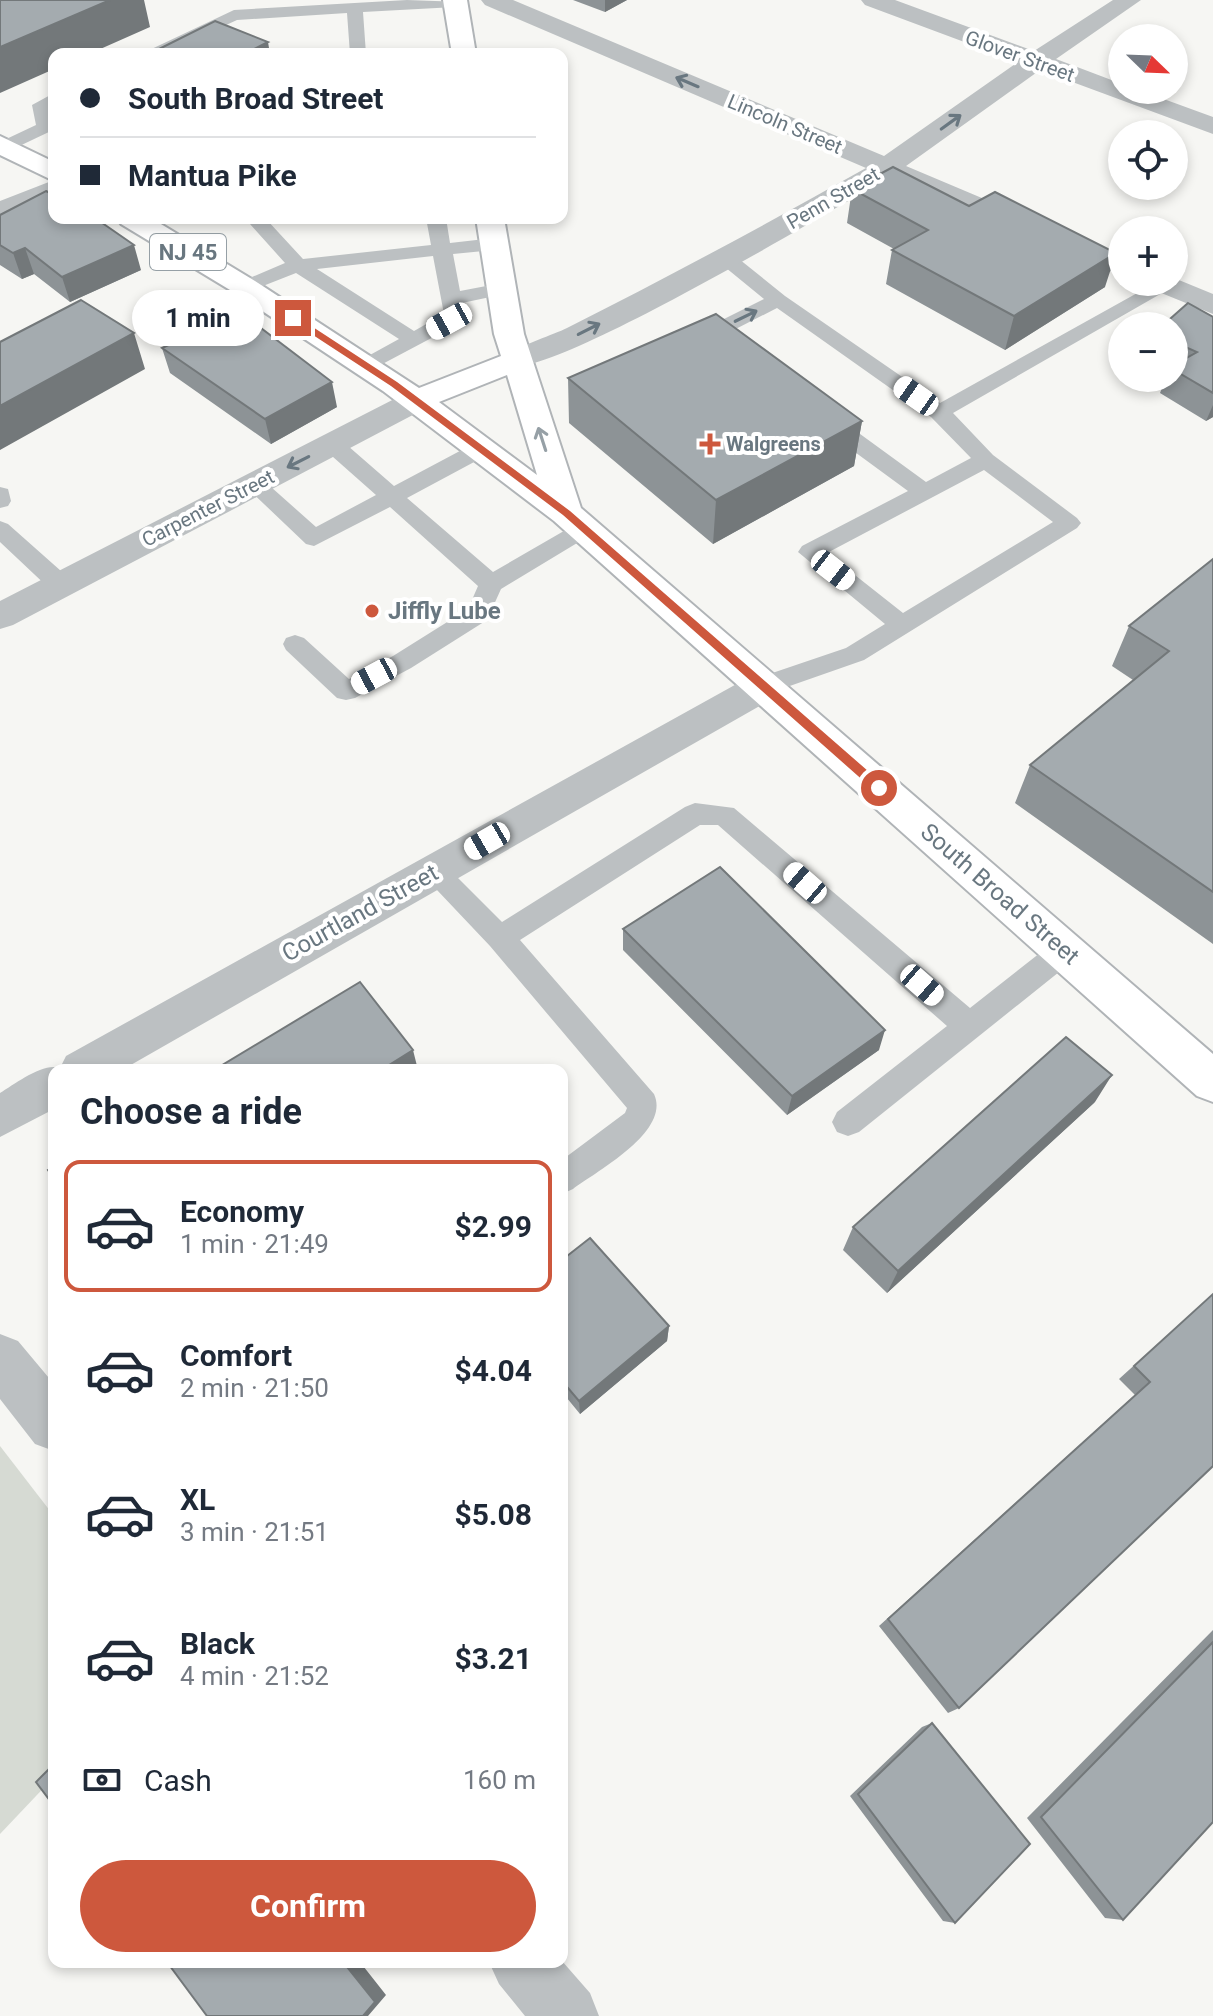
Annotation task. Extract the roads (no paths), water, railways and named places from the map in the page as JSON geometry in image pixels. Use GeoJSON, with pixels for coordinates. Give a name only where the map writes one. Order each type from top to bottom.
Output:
{"type":"FeatureCollection","features":[{"type":"Feature","properties":{"kind":"main road"},"geometry":{"type":"LineString","coordinates":[[455,1],[463,48]]}},
{"type":"Feature","properties":{"kind":"main road"},"geometry":{"type":"LineString","coordinates":[[2,145],[48,170]]}},
{"type":"Feature","properties":{"kind":"main road","name":"NJ 45"},"geometry":{"type":"LineString","coordinates":[[141,224],[245,287],[417,400]]}},
{"type":"Feature","properties":{"kind":"main road"},"geometry":{"type":"LineString","coordinates":[[492,231],[509,334],[575,521]]}},
{"type":"Feature","properties":{"kind":"main road"},"geometry":{"type":"LineString","coordinates":[[417,400],[517,360]]}},
{"type":"Feature","properties":{"kind":"main road","name":"South Broad Street"},"geometry":{"type":"LineString","coordinates":[[417,400],[575,521],[1064,951],[1206,1063]]}},
{"type":"Feature","properties":{"kind":"street","name":"Lincoln Street"},"geometry":{"type":"LineString","coordinates":[[493,0],[1108,261]]}},
{"type":"Feature","properties":{"kind":"street","name":"Glover Street"},"geometry":{"type":"LineString","coordinates":[[873,0],[1213,126]]}},
{"type":"Feature","properties":{"kind":"street","name":"Penn Street"},"geometry":{"type":"LineString","coordinates":[[517,360],[554,347],[727,259],[887,167],[1129,0]]}},
{"type":"Feature","properties":{"kind":"street"},"geometry":{"type":"LineString","coordinates":[[0,211],[48,191]]}},
{"type":"Feature","properties":{"kind":"street"},"geometry":{"type":"LineString","coordinates":[[1188,295],[1213,305]]}},
{"type":"Feature","properties":{"kind":"street","name":"Carpenter Street"},"geometry":{"type":"LineString","coordinates":[[0,616],[417,400]]}},
{"type":"Feature","properties":{"kind":"street","name":"Courtland Street"},"geometry":{"type":"LineString","coordinates":[[93,1064],[764,686]]}},
{"type":"Feature","properties":{"kind":"street"},"geometry":{"type":"LineString","coordinates":[[0,1116],[48,1089]]}},
{"type":"Feature","properties":{"kind":"street"},"geometry":{"type":"LineString","coordinates":[[0,1359],[48,1418]]}},
{"type":"Feature","properties":{"kind":"street"},"geometry":{"type":"LineString","coordinates":[[526,1968],[567,2016]]}},
{"type":"Feature","properties":{"kind":"lane"},"geometry":{"type":"LineString","coordinates":[[162,48],[234,15],[455,1]]}},
{"type":"Feature","properties":{"kind":"lane"},"geometry":{"type":"LineString","coordinates":[[355,9],[358,48]]}},
{"type":"Feature","properties":{"kind":"lane"},"geometry":{"type":"LineString","coordinates":[[2,145],[45,127],[41,105],[48,101]]}},
{"type":"Feature","properties":{"kind":"lane"},"geometry":{"type":"LineString","coordinates":[[260,224],[298,265],[414,340]]}},
{"type":"Feature","properties":{"kind":"lane"},"geometry":{"type":"LineString","coordinates":[[366,365],[454,315],[437,224]]}},
{"type":"Feature","properties":{"kind":"lane"},"geometry":{"type":"LineString","coordinates":[[245,287],[298,265],[441,249],[492,231]]}},
{"type":"Feature","properties":{"kind":"lane"},"geometry":{"type":"LineString","coordinates":[[727,259],[778,300],[939,412],[985,460],[1069,523],[855,654],[764,686]]}},
{"type":"Feature","properties":{"kind":"lane"},"geometry":{"type":"LineString","coordinates":[[449,299],[502,289]]}},
{"type":"Feature","properties":{"kind":"lane"},"geometry":{"type":"LineString","coordinates":[[939,412],[1141,296]]}},
{"type":"Feature","properties":{"kind":"lane"},"geometry":{"type":"LineString","coordinates":[[736,356],[707,335],[778,300]]}},
{"type":"Feature","properties":{"kind":"lane"},"geometry":{"type":"LineString","coordinates":[[813,411],[925,492]]}},
{"type":"Feature","properties":{"kind":"lane"},"geometry":{"type":"LineString","coordinates":[[332,444],[491,584]]}},
{"type":"Feature","properties":{"kind":"lane"},"geometry":{"type":"LineString","coordinates":[[254,484],[314,538],[481,449]]}},
{"type":"Feature","properties":{"kind":"lane"},"geometry":{"type":"LineString","coordinates":[[901,624],[810,552],[985,460]]}},
{"type":"Feature","properties":{"kind":"lane"},"geometry":{"type":"LineString","coordinates":[[0,494],[0,501]]}},
{"type":"Feature","properties":{"kind":"lane"},"geometry":{"type":"LineString","coordinates":[[295,644],[346,691],[402,662],[478,614],[491,584],[575,521]]}},
{"type":"Feature","properties":{"kind":"lane"},"geometry":{"type":"LineString","coordinates":[[0,529],[61,585]]}},
{"type":"Feature","properties":{"kind":"lane"},"geometry":{"type":"LineString","coordinates":[[500,938],[695,814],[724,815],[969,1026]]}},
{"type":"Feature","properties":{"kind":"lane"},"geometry":{"type":"LineString","coordinates":[[433,871],[500,938],[643,1104],[642,1114],[636,1123],[568,1174]]}},
{"type":"Feature","properties":{"kind":"lane"},"geometry":{"type":"LineString","coordinates":[[848,1122],[1064,951]]}},
{"type":"Feature","properties":{"kind":"place","name":"Walgreens"},"geometry":{"type":"Point","coordinates":[710,444]}},
{"type":"Feature","properties":{"kind":"place","name":"Jiffly Lube"},"geometry":{"type":"Point","coordinates":[372,611]}}]}
